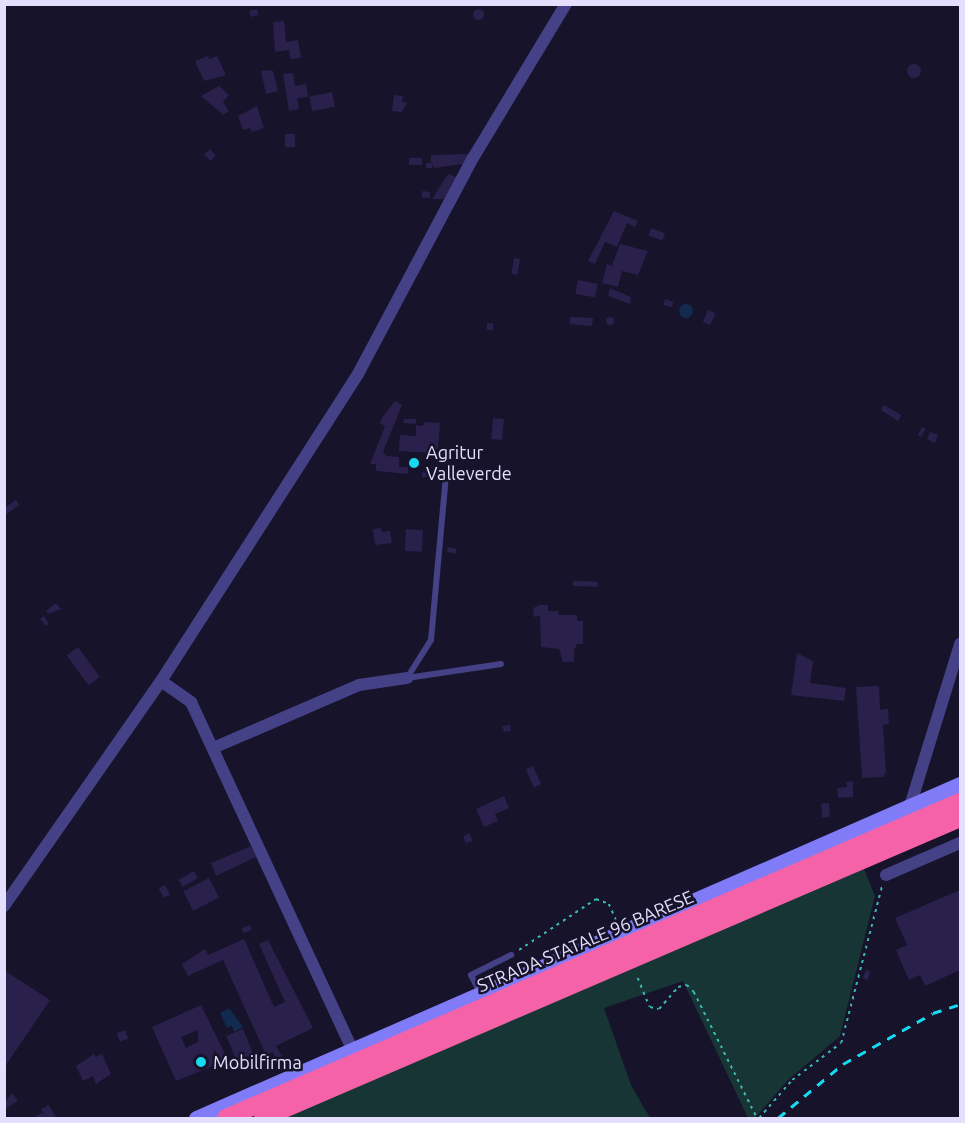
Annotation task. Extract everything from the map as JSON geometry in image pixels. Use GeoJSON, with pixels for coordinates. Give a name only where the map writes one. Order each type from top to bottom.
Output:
{"type":"FeatureCollection","features":[{"type":"Feature","properties":{"kind":"highway","name":"STRADA STATALE 96 BARESE"},"geometry":{"type":"LineString","coordinates":[[226,1119],[960,802]]}},
{"type":"Feature","properties":{"kind":"highway","name":"STRADA STATALE 96 BARESE"},"geometry":{"type":"LineString","coordinates":[[263,1119],[960,818]]}},
{"type":"Feature","properties":{"kind":"street"},"geometry":{"type":"LineString","coordinates":[[4,906],[161,681],[358,374],[467,168],[566,4]]}},
{"type":"Feature","properties":{"kind":"street"},"geometry":{"type":"LineString","coordinates":[[910,806],[960,644]]}},
{"type":"Feature","properties":{"kind":"street"},"geometry":{"type":"LineString","coordinates":[[213,748],[359,685],[406,678]]}},
{"type":"Feature","properties":{"kind":"street"},"geometry":{"type":"LineString","coordinates":[[161,681],[190,702],[304,951],[353,1051]]}},
{"type":"Feature","properties":{"kind":"street"},"geometry":{"type":"LineString","coordinates":[[196,1119],[960,784]]}},
{"type":"Feature","properties":{"kind":"street"},"geometry":{"type":"LineString","coordinates":[[885,875],[960,843]]}},
{"type":"Feature","properties":{"kind":"lane"},"geometry":{"type":"LineString","coordinates":[[406,678],[431,640],[446,476]]}},
{"type":"Feature","properties":{"kind":"lane"},"geometry":{"type":"LineString","coordinates":[[406,678],[501,664]]}},
{"type":"Feature","properties":{"kind":"lane"},"geometry":{"type":"LineString","coordinates":[[481,994],[471,975],[511,955]]}},
{"type":"Feature","properties":{"kind":"path"},"geometry":{"type":"LineString","coordinates":[[638,978],[650,1007],[659,1009],[678,987],[687,985],[694,992],[758,1119],[792,1080],[841,1043],[885,875]]}},
{"type":"Feature","properties":{"kind":"path"},"geometry":{"type":"LineString","coordinates":[[511,955],[535,943],[596,899],[609,904],[616,921]]}},
{"type":"Feature","properties":{"kind":"green space"},"geometry":{"type":"Polygon","coordinates":[[[864,869],[875,896],[840,1036],[788,1080],[755,1118],[748,1118],[683,981],[604,1008],[631,1085],[650,1118],[277,1118],[864,869]]]}},
{"type":"Feature","properties":{"kind":"water"},"geometry":{"type":"Polygon","coordinates":[[[683,304],[689,304],[693,311],[689,318],[683,318],[679,314],[679,308],[683,304]]]}},
{"type":"Feature","properties":{"kind":"water"},"geometry":{"type":"Polygon","coordinates":[[[229,1008],[243,1027],[234,1032],[232,1026],[227,1028],[220,1013],[229,1008]]]}},
{"type":"Feature","properties":{"kind":"building"},"geometry":{"type":"Polygon","coordinates":[[[478,8],[484,14],[478,20],[472,14],[478,8]]]}},
{"type":"Feature","properties":{"kind":"building"},"geometry":{"type":"Polygon","coordinates":[[[257,9],[258,15],[251,17],[249,11],[257,9]]]}},
{"type":"Feature","properties":{"kind":"building"},"geometry":{"type":"Polygon","coordinates":[[[284,21],[286,42],[298,40],[301,58],[290,59],[289,50],[275,52],[273,22],[284,21]]]}},
{"type":"Feature","properties":{"kind":"building"},"geometry":{"type":"Polygon","coordinates":[[[208,56],[209,59],[217,56],[226,75],[204,81],[195,61],[208,56]]]}},
{"type":"Feature","properties":{"kind":"building"},"geometry":{"type":"Polygon","coordinates":[[[914,64],[919,66],[921,71],[919,76],[914,78],[909,76],[907,71],[909,66],[914,64]]]}},
{"type":"Feature","properties":{"kind":"building"},"geometry":{"type":"Polygon","coordinates":[[[261,71],[273,71],[278,91],[266,94],[261,71]]]}},
{"type":"Feature","properties":{"kind":"building"},"geometry":{"type":"Polygon","coordinates":[[[293,73],[295,86],[306,84],[308,97],[297,98],[299,109],[289,111],[283,74],[293,73]]]}},
{"type":"Feature","properties":{"kind":"building"},"geometry":{"type":"Polygon","coordinates":[[[219,86],[229,95],[223,102],[229,111],[223,115],[201,96],[219,86]]]}},
{"type":"Feature","properties":{"kind":"building"},"geometry":{"type":"Polygon","coordinates":[[[332,92],[335,107],[312,111],[309,96],[332,92]]]}},
{"type":"Feature","properties":{"kind":"building"},"geometry":{"type":"Polygon","coordinates":[[[394,95],[403,96],[402,102],[407,103],[402,112],[392,111],[394,95]]]}},
{"type":"Feature","properties":{"kind":"building"},"geometry":{"type":"Polygon","coordinates":[[[257,106],[264,128],[252,132],[250,128],[243,130],[238,116],[257,106]]]}},
{"type":"Feature","properties":{"kind":"building"},"geometry":{"type":"Polygon","coordinates":[[[285,134],[295,134],[295,147],[285,147],[285,134]]]}},
{"type":"Feature","properties":{"kind":"building"},"geometry":{"type":"Polygon","coordinates":[[[210,149],[216,156],[210,161],[204,154],[210,149]]]}},
{"type":"Feature","properties":{"kind":"building"},"geometry":{"type":"Polygon","coordinates":[[[468,154],[463,164],[434,168],[432,164],[432,168],[426,168],[426,163],[431,163],[431,155],[468,154]]]}},
{"type":"Feature","properties":{"kind":"building"},"geometry":{"type":"Polygon","coordinates":[[[409,158],[422,158],[422,165],[409,165],[409,158]]]}},
{"type":"Feature","properties":{"kind":"building"},"geometry":{"type":"Polygon","coordinates":[[[448,174],[456,177],[444,199],[432,199],[448,174]]]}},
{"type":"Feature","properties":{"kind":"building"},"geometry":{"type":"Polygon","coordinates":[[[422,191],[430,192],[430,198],[422,198],[422,191]]]}},
{"type":"Feature","properties":{"kind":"building"},"geometry":{"type":"Polygon","coordinates":[[[614,211],[638,221],[635,227],[627,223],[617,247],[605,242],[595,264],[588,261],[614,211]]]}},
{"type":"Feature","properties":{"kind":"building"},"geometry":{"type":"Polygon","coordinates":[[[651,228],[665,233],[662,241],[648,236],[651,228]]]}},
{"type":"Feature","properties":{"kind":"building"},"geometry":{"type":"Polygon","coordinates":[[[620,244],[648,251],[638,275],[622,271],[618,287],[602,283],[607,264],[612,266],[620,244]]]}},
{"type":"Feature","properties":{"kind":"building"},"geometry":{"type":"Polygon","coordinates":[[[514,258],[520,259],[517,275],[511,274],[514,258]]]}},
{"type":"Feature","properties":{"kind":"building"},"geometry":{"type":"Polygon","coordinates":[[[578,280],[598,284],[595,298],[575,294],[578,280]]]}},
{"type":"Feature","properties":{"kind":"building"},"geometry":{"type":"Polygon","coordinates":[[[610,288],[631,297],[630,304],[608,296],[610,288]]]}},
{"type":"Feature","properties":{"kind":"building"},"geometry":{"type":"Polygon","coordinates":[[[665,299],[674,302],[672,307],[663,305],[665,299]]]}},
{"type":"Feature","properties":{"kind":"building"},"geometry":{"type":"Polygon","coordinates":[[[708,310],[715,313],[710,325],[703,322],[708,310]]]}},
{"type":"Feature","properties":{"kind":"building"},"geometry":{"type":"Polygon","coordinates":[[[570,317],[593,318],[592,326],[570,324],[570,317]]]}},
{"type":"Feature","properties":{"kind":"building"},"geometry":{"type":"Polygon","coordinates":[[[610,317],[614,321],[610,325],[606,321],[610,317]]]}},
{"type":"Feature","properties":{"kind":"building"},"geometry":{"type":"Polygon","coordinates":[[[487,323],[493,323],[493,330],[487,330],[487,323]]]}},
{"type":"Feature","properties":{"kind":"building"},"geometry":{"type":"Polygon","coordinates":[[[395,401],[402,405],[383,452],[386,456],[399,457],[399,467],[408,467],[408,474],[376,471],[376,464],[370,464],[385,426],[380,424],[382,418],[395,401]]]}},
{"type":"Feature","properties":{"kind":"building"},"geometry":{"type":"Polygon","coordinates":[[[884,405],[901,415],[898,421],[881,410],[884,405]]]}},
{"type":"Feature","properties":{"kind":"building"},"geometry":{"type":"Polygon","coordinates":[[[493,418],[504,419],[502,440],[491,439],[493,418]]]}},
{"type":"Feature","properties":{"kind":"building"},"geometry":{"type":"Polygon","coordinates":[[[404,419],[416,419],[416,424],[403,423],[404,419]]]}},
{"type":"Feature","properties":{"kind":"building"},"geometry":{"type":"Polygon","coordinates":[[[424,422],[440,423],[438,449],[432,449],[432,453],[399,451],[400,435],[416,436],[416,425],[423,426],[424,422]]]}},
{"type":"Feature","properties":{"kind":"building"},"geometry":{"type":"Polygon","coordinates":[[[922,427],[926,429],[921,437],[918,435],[922,427]]]}},
{"type":"Feature","properties":{"kind":"building"},"geometry":{"type":"Polygon","coordinates":[[[930,432],[938,435],[935,443],[927,439],[930,432]]]}},
{"type":"Feature","properties":{"kind":"building"},"geometry":{"type":"Polygon","coordinates":[[[422,472],[432,473],[432,477],[422,477],[422,472]]]}},
{"type":"Feature","properties":{"kind":"building"},"geometry":{"type":"Polygon","coordinates":[[[16,500],[19,505],[4,516],[4,508],[16,500]]]}},
{"type":"Feature","properties":{"kind":"building"},"geometry":{"type":"Polygon","coordinates":[[[381,528],[381,532],[390,531],[392,543],[375,545],[373,529],[381,528]]]}},
{"type":"Feature","properties":{"kind":"building"},"geometry":{"type":"Polygon","coordinates":[[[406,529],[423,530],[422,552],[405,551],[406,529]]]}},
{"type":"Feature","properties":{"kind":"building"},"geometry":{"type":"Polygon","coordinates":[[[448,547],[457,549],[456,554],[447,552],[448,547]]]}},
{"type":"Feature","properties":{"kind":"building"},"geometry":{"type":"Polygon","coordinates":[[[573,581],[598,582],[598,587],[573,586],[573,581]]]}},
{"type":"Feature","properties":{"kind":"building"},"geometry":{"type":"Polygon","coordinates":[[[56,603],[61,609],[49,614],[46,611],[56,603]]]}},
{"type":"Feature","properties":{"kind":"building"},"geometry":{"type":"Polygon","coordinates":[[[548,605],[548,611],[558,611],[559,615],[577,615],[577,621],[583,621],[583,644],[577,644],[574,650],[574,662],[563,662],[559,649],[541,647],[540,616],[534,617],[533,608],[548,605]]]}},
{"type":"Feature","properties":{"kind":"building"},"geometry":{"type":"Polygon","coordinates":[[[44,616],[49,624],[46,626],[40,619],[44,616]]]}},
{"type":"Feature","properties":{"kind":"building"},"geometry":{"type":"Polygon","coordinates":[[[78,647],[100,677],[88,685],[67,655],[78,647]]]}},
{"type":"Feature","properties":{"kind":"building"},"geometry":{"type":"Polygon","coordinates":[[[797,653],[813,661],[810,683],[846,688],[844,701],[791,695],[797,653]]]}},
{"type":"Feature","properties":{"kind":"building"},"geometry":{"type":"Polygon","coordinates":[[[879,686],[880,710],[888,709],[889,724],[883,725],[886,773],[883,777],[862,778],[856,687],[879,686]]]}},
{"type":"Feature","properties":{"kind":"building"},"geometry":{"type":"Polygon","coordinates":[[[510,725],[511,731],[504,732],[502,726],[510,725]]]}},
{"type":"Feature","properties":{"kind":"building"},"geometry":{"type":"Polygon","coordinates":[[[533,766],[541,784],[534,788],[526,769],[533,766]]]}},
{"type":"Feature","properties":{"kind":"building"},"geometry":{"type":"Polygon","coordinates":[[[853,781],[853,797],[838,798],[837,788],[847,787],[846,782],[853,781]]]}},
{"type":"Feature","properties":{"kind":"building"},"geometry":{"type":"Polygon","coordinates":[[[504,796],[509,808],[495,814],[498,821],[484,827],[476,809],[504,796]]]}},
{"type":"Feature","properties":{"kind":"building"},"geometry":{"type":"Polygon","coordinates":[[[829,803],[830,817],[822,818],[821,804],[829,803]]]}},
{"type":"Feature","properties":{"kind":"building"},"geometry":{"type":"Polygon","coordinates":[[[469,833],[473,841],[466,843],[463,837],[469,833]]]}},
{"type":"Feature","properties":{"kind":"building"},"geometry":{"type":"Polygon","coordinates":[[[251,846],[256,857],[216,876],[211,863],[251,846]]]}},
{"type":"Feature","properties":{"kind":"building"},"geometry":{"type":"Polygon","coordinates":[[[194,871],[198,878],[182,887],[178,880],[194,871]]]}},
{"type":"Feature","properties":{"kind":"building"},"geometry":{"type":"Polygon","coordinates":[[[209,878],[219,898],[193,911],[183,891],[209,878]]]}},
{"type":"Feature","properties":{"kind":"building"},"geometry":{"type":"Polygon","coordinates":[[[165,885],[170,895],[164,898],[159,888],[165,885]]]}},
{"type":"Feature","properties":{"kind":"building"},"geometry":{"type":"Polygon","coordinates":[[[960,890],[960,970],[925,986],[920,975],[909,980],[896,950],[907,945],[895,918],[960,890]]]}},
{"type":"Feature","properties":{"kind":"building"},"geometry":{"type":"Polygon","coordinates":[[[250,925],[252,930],[244,933],[242,928],[250,925]]]}},
{"type":"Feature","properties":{"kind":"building"},"geometry":{"type":"Polygon","coordinates":[[[244,939],[274,1007],[285,1002],[259,944],[268,940],[313,1028],[276,1046],[287,1064],[280,1067],[273,1052],[266,1055],[223,960],[188,976],[182,964],[205,949],[208,955],[244,939]]]}},
{"type":"Feature","properties":{"kind":"building"},"geometry":{"type":"Polygon","coordinates":[[[4,970],[50,1000],[4,1068],[4,970]]]}},
{"type":"Feature","properties":{"kind":"building"},"geometry":{"type":"Polygon","coordinates":[[[866,970],[871,972],[867,980],[863,978],[866,970]]]}},
{"type":"Feature","properties":{"kind":"building"},"geometry":{"type":"Polygon","coordinates":[[[201,1005],[228,1060],[176,1081],[152,1027],[201,1005]],[[198,1030],[181,1037],[186,1048],[198,1042],[198,1030]]]}},
{"type":"Feature","properties":{"kind":"building"},"geometry":{"type":"Polygon","coordinates":[[[243,1029],[253,1054],[236,1061],[226,1036],[243,1029]]]}},
{"type":"Feature","properties":{"kind":"building"},"geometry":{"type":"Polygon","coordinates":[[[125,1030],[128,1038],[120,1042],[117,1033],[125,1030]]]}},
{"type":"Feature","properties":{"kind":"building"},"geometry":{"type":"Polygon","coordinates":[[[94,1054],[95,1057],[102,1054],[111,1074],[96,1084],[93,1076],[83,1081],[76,1066],[94,1054]]]}},
{"type":"Feature","properties":{"kind":"building"},"geometry":{"type":"Polygon","coordinates":[[[12,1093],[18,1101],[4,1110],[4,1103],[12,1093]]]}},
{"type":"Feature","properties":{"kind":"building"},"geometry":{"type":"Polygon","coordinates":[[[49,1105],[56,1118],[33,1118],[42,1113],[45,1116],[41,1109],[49,1105]]]}},
{"type":"Feature","properties":{"kind":"railway"},"geometry":{"type":"LineString","coordinates":[[778,1118],[843,1064],[933,1013],[960,1004]]}},
{"type":"Feature","properties":{"kind":"place","name":"Agritur Valleverde"},"geometry":{"type":"Point","coordinates":[414,463]}},
{"type":"Feature","properties":{"kind":"place","name":"Mobilfirma"},"geometry":{"type":"Point","coordinates":[201,1062]}}]}
